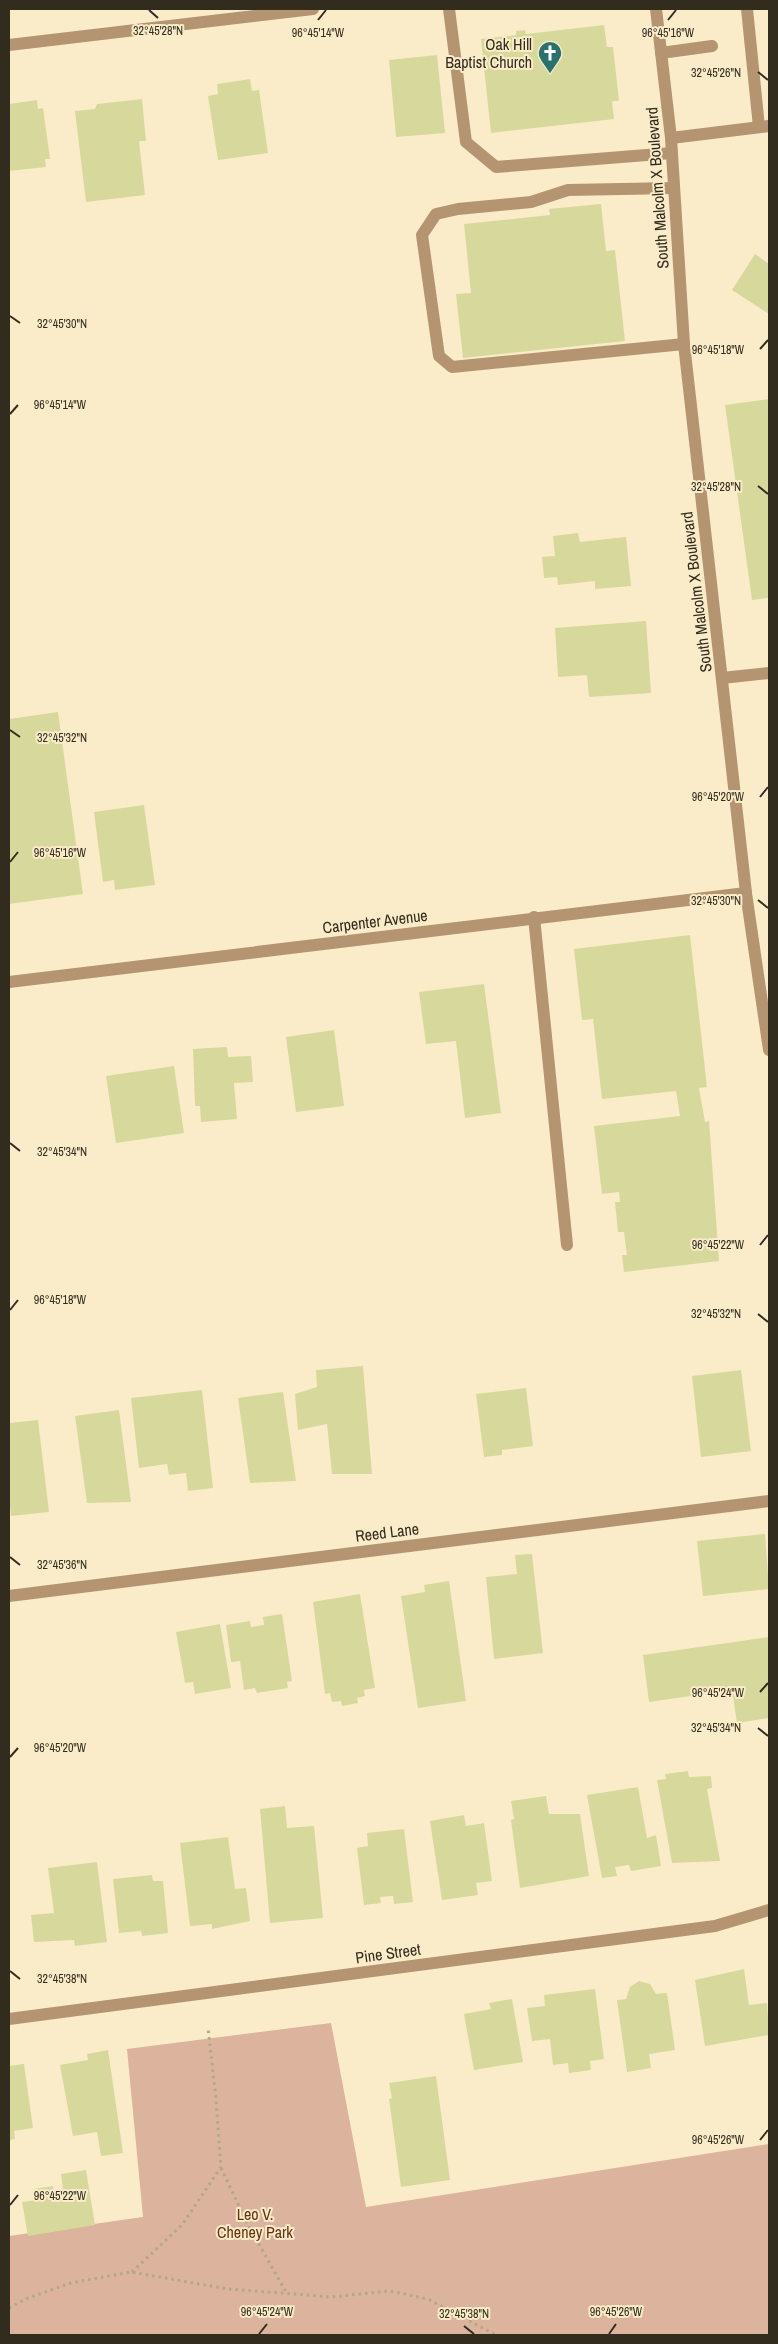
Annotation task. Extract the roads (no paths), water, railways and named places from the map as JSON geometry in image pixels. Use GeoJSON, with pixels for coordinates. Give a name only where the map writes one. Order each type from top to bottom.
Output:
{"type":"FeatureCollection","features":[{"type":"Feature","properties":{"kind":"street"},"geometry":{"type":"LineString","coordinates":[[9,45],[313,9]]}},
{"type":"Feature","properties":{"kind":"street"},"geometry":{"type":"LineString","coordinates":[[449,9],[466,142],[496,167],[672,153]]}},
{"type":"Feature","properties":{"kind":"street","name":"South Malcolm X Boulevard"},"geometry":{"type":"LineString","coordinates":[[656,9],[671,138],[684,344],[746,893],[769,1050]]}},
{"type":"Feature","properties":{"kind":"street"},"geometry":{"type":"LineString","coordinates":[[671,138],[764,126],[747,9]]}},
{"type":"Feature","properties":{"kind":"street"},"geometry":{"type":"LineString","coordinates":[[661,53],[712,46]]}},
{"type":"Feature","properties":{"kind":"street"},"geometry":{"type":"LineString","coordinates":[[674,188],[568,190],[531,202],[458,209],[436,214],[422,236],[439,356],[452,367],[684,344]]}},
{"type":"Feature","properties":{"kind":"street"},"geometry":{"type":"LineString","coordinates":[[722,678],[769,674]]}},
{"type":"Feature","properties":{"kind":"street","name":"Carpenter Avenue"},"geometry":{"type":"LineString","coordinates":[[9,982],[746,893]]}},
{"type":"Feature","properties":{"kind":"street"},"geometry":{"type":"LineString","coordinates":[[534,918],[567,1245]]}},
{"type":"Feature","properties":{"kind":"street","name":"Reed Lane"},"geometry":{"type":"LineString","coordinates":[[9,1596],[769,1501]]}},
{"type":"Feature","properties":{"kind":"street","name":"Pine Street"},"geometry":{"type":"LineString","coordinates":[[9,2019],[715,1926],[769,1910]]}},
{"type":"Feature","properties":{"kind":"place","name":"Oak Hill Baptist Church"},"geometry":{"type":"Point","coordinates":[550,74]}},
{"type":"Feature","properties":{"kind":"park label","name":"Leo V. Cheney Park"},"geometry":{"type":"Point","coordinates":[255,2223]}}]}
